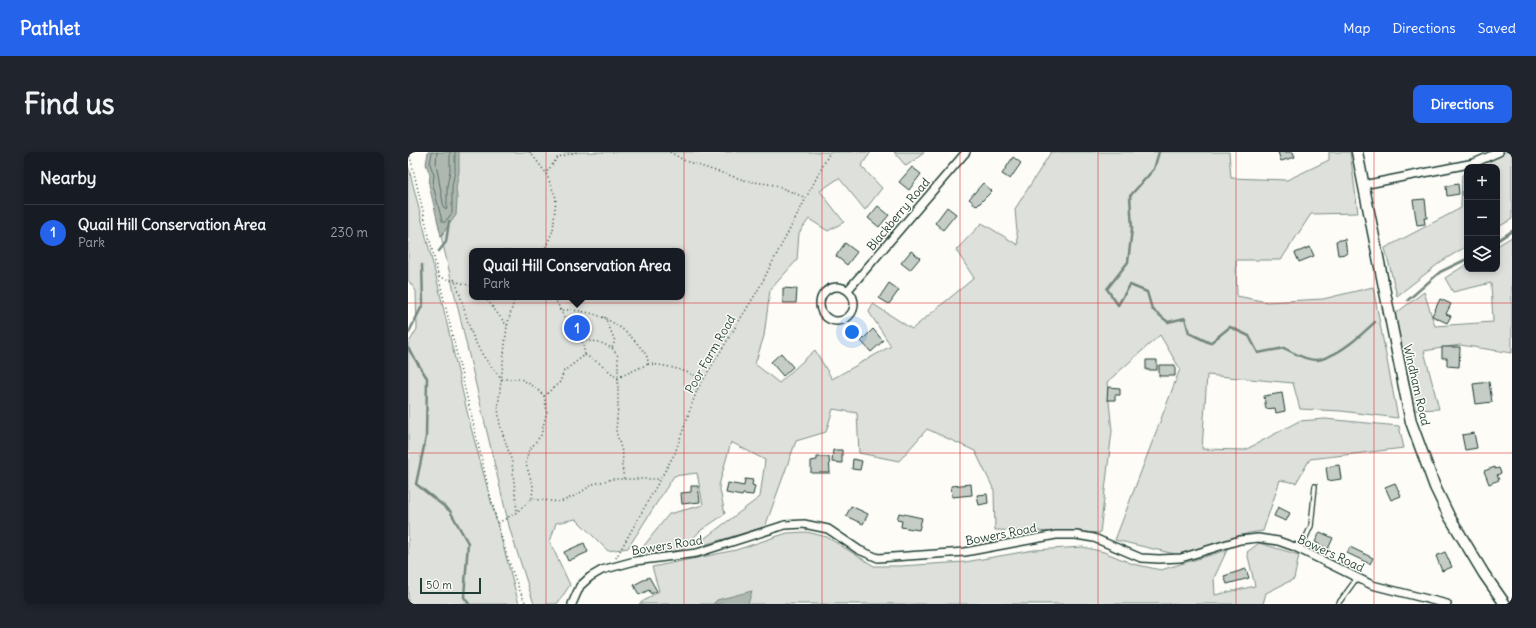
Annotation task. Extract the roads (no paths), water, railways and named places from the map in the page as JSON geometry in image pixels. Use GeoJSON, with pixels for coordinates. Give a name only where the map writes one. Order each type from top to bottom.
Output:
{"type":"FeatureCollection","features":[{"type":"Feature","properties":{"kind":"street","name":"Blackberry Road"},"geometry":{"type":"LineString","coordinates":[[848,290],[966,152]]}},
{"type":"Feature","properties":{"kind":"street","name":"Windham Road"},"geometry":{"type":"LineString","coordinates":[[1357,152],[1411,422],[1434,487],[1476,563],[1505,604]]}},
{"type":"Feature","properties":{"kind":"street"},"geometry":{"type":"LineString","coordinates":[[1363,185],[1474,163],[1499,152]]}},
{"type":"Feature","properties":{"kind":"street"},"geometry":{"type":"LineString","coordinates":[[837,286],[848,290],[853,297],[854,303],[850,314],[840,321],[834,321],[826,317],[820,307],[820,298],[824,293],[837,286]]}},
{"type":"Feature","properties":{"kind":"street","name":"Bowers Road"},"geometry":{"type":"LineString","coordinates":[[572,604],[580,586],[588,578],[602,570],[635,561],[696,553],[784,525],[804,524],[828,529],[859,550],[878,558],[965,552],[1062,535],[1076,535],[1094,538],[1141,558],[1181,558],[1240,540],[1258,538],[1278,541],[1300,550],[1372,585],[1447,604]]}},
{"type":"Feature","properties":{"kind":"lane"},"geometry":{"type":"LineString","coordinates":[[1300,550],[1311,526],[1315,486]]}},
{"type":"Feature","properties":{"kind":"lane"},"geometry":{"type":"LineString","coordinates":[[1338,604],[1357,578]]}},
{"type":"Feature","properties":{"kind":"water"},"geometry":{"type":"Polygon","coordinates":[[[428,152],[459,152],[459,172],[456,187],[456,215],[441,236],[429,185],[430,175],[426,164],[428,152]]]}},
{"type":"Feature","properties":{"kind":"water"},"geometry":{"type":"Polygon","coordinates":[[[752,591],[748,604],[713,604],[717,600],[752,591]]]}},
{"type":"Feature","properties":{"kind":"waterway"},"geometry":{"type":"LineString","coordinates":[[1159,152],[1154,169],[1130,196],[1132,229],[1128,262],[1107,289],[1118,305],[1130,285],[1147,292],[1152,309],[1168,322],[1185,318],[1189,333],[1210,343],[1230,327],[1249,336],[1258,353],[1284,348],[1312,360],[1322,359],[1337,353],[1350,344],[1375,322]]}},
{"type":"Feature","properties":{"kind":"waterway"},"geometry":{"type":"LineString","coordinates":[[439,251],[446,242],[449,222]]}},
{"type":"Feature","properties":{"kind":"waterway"},"geometry":{"type":"LineString","coordinates":[[1500,239],[1512,231]]}},
{"type":"Feature","properties":{"kind":"waterway"},"geometry":{"type":"LineString","coordinates":[[1408,300],[1440,272],[1464,260]]}},
{"type":"Feature","properties":{"kind":"waterway"},"geometry":{"type":"LineString","coordinates":[[408,334],[423,304],[422,265]]}},
{"type":"Feature","properties":{"kind":"waterway"},"geometry":{"type":"LineString","coordinates":[[408,348],[427,378],[426,437],[416,484],[450,511],[468,543],[464,597],[469,604]]}},
{"type":"Feature","properties":{"kind":"place","name":"Quail Hill Conservation Area"},"geometry":{"type":"Point","coordinates":[577,328]}}]}
